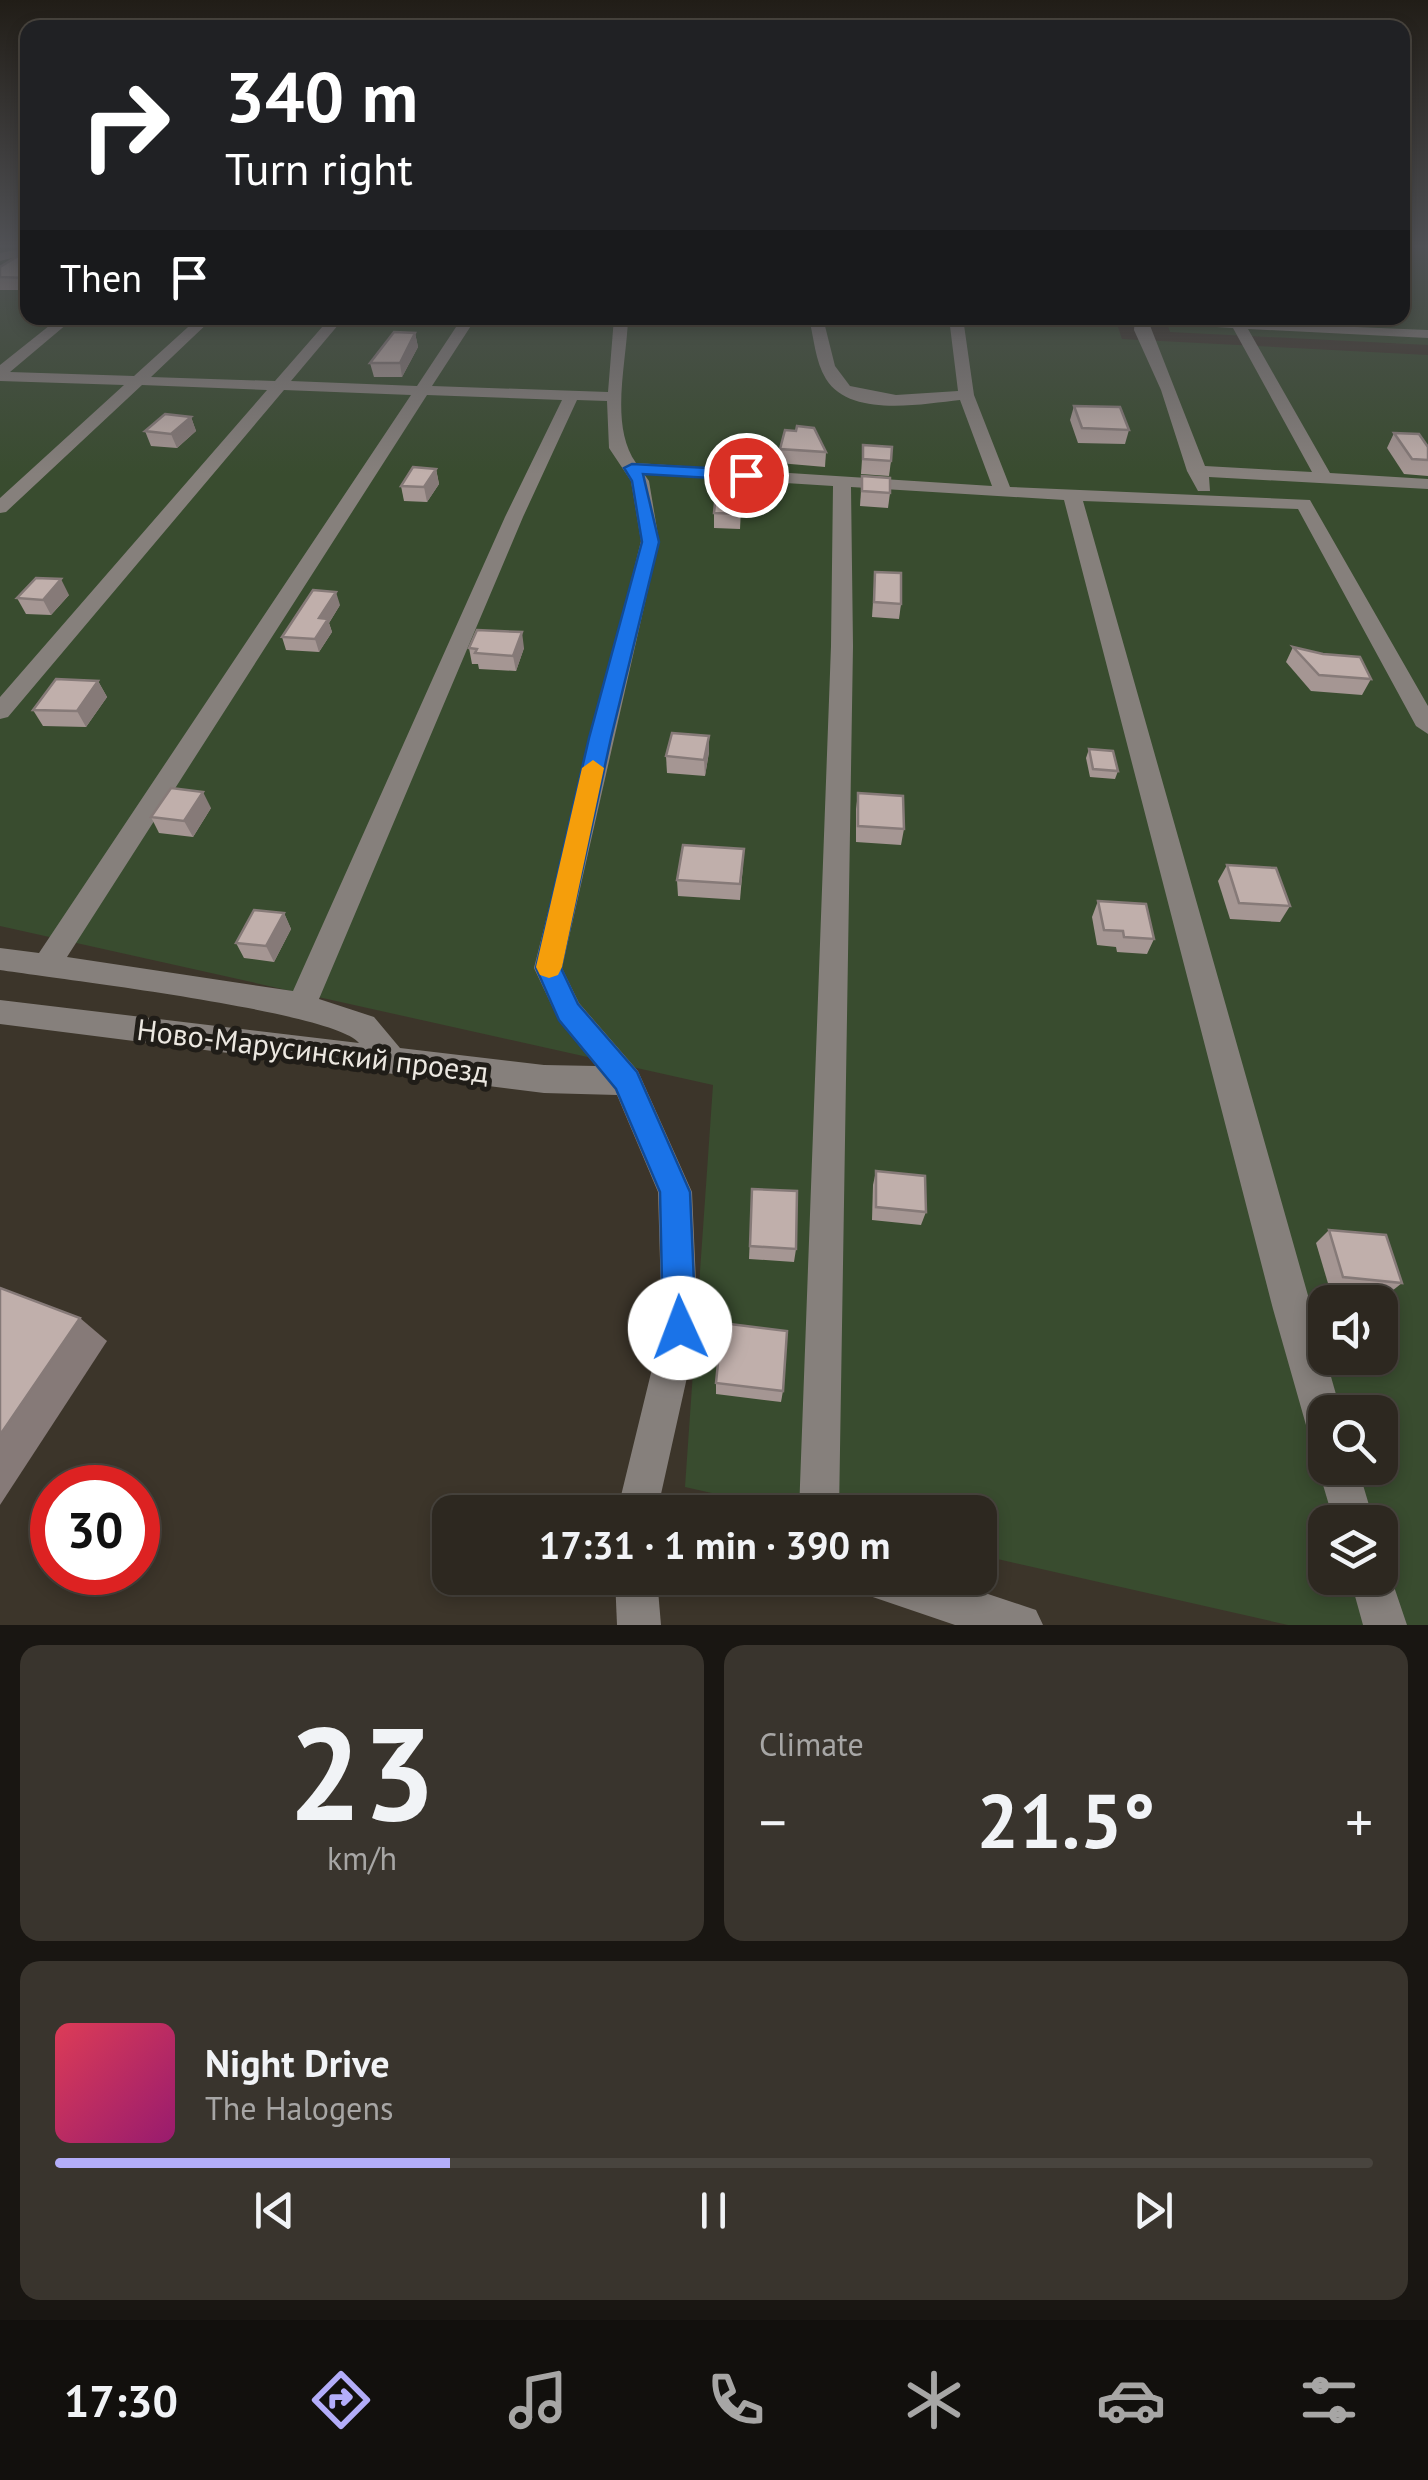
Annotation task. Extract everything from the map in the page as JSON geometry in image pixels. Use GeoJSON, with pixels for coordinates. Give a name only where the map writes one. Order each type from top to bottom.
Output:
{"type":"FeatureCollection","features":[{"type":"Feature","properties":{"kind":"street"},"geometry":{"type":"LineString","coordinates":[[0,374],[59,325]]}},
{"type":"Feature","properties":{"kind":"street"},"geometry":{"type":"LineString","coordinates":[[0,508],[198,325]]}},
{"type":"Feature","properties":{"kind":"street"},"geometry":{"type":"LineString","coordinates":[[0,712],[331,325]]}},
{"type":"Feature","properties":{"kind":"street"},"geometry":{"type":"LineString","coordinates":[[46,966],[464,325]]}},
{"type":"Feature","properties":{"kind":"street"},"geometry":{"type":"LineString","coordinates":[[621,325],[615,397],[617,448],[640,481],[650,542],[548,968],[569,1012],[627,1081],[675,1192],[680,1328],[641,1495]]}},
{"type":"Feature","properties":{"kind":"street"},"geometry":{"type":"LineString","coordinates":[[818,325],[833,379],[842,387],[878,399],[966,395]]}},
{"type":"Feature","properties":{"kind":"street"},"geometry":{"type":"LineString","coordinates":[[957,325],[966,395],[1002,492]]}},
{"type":"Feature","properties":{"kind":"street"},"geometry":{"type":"LineString","coordinates":[[1141,325],[1169,390],[1196,471],[1211,500]]}},
{"type":"Feature","properties":{"kind":"street"},"geometry":{"type":"LineString","coordinates":[[1218,325],[1428,334]]}},
{"type":"Feature","properties":{"kind":"street"},"geometry":{"type":"LineString","coordinates":[[1240,327],[1323,478]]}},
{"type":"Feature","properties":{"kind":"street"},"geometry":{"type":"LineString","coordinates":[[0,374],[615,397]]}},
{"type":"Feature","properties":{"kind":"street"},"geometry":{"type":"LineString","coordinates":[[302,1005],[514,517],[572,395]]}},
{"type":"Feature","properties":{"kind":"street"},"geometry":{"type":"LineString","coordinates":[[632,468],[1002,492],[1304,504],[1428,726]]}},
{"type":"Feature","properties":{"kind":"street"},"geometry":{"type":"LineString","coordinates":[[1196,471],[1428,484]]}},
{"type":"Feature","properties":{"kind":"street"},"geometry":{"type":"LineString","coordinates":[[819,1495],[842,646],[842,483]]}},
{"type":"Feature","properties":{"kind":"street"},"geometry":{"type":"LineString","coordinates":[[1072,495],[1141,743],[1254,1180],[1316,1395]]}},
{"type":"Feature","properties":{"kind":"street"},"geometry":{"type":"LineString","coordinates":[[0,958],[302,1005],[363,1026],[391,1059]]}},
{"type":"Feature","properties":{"kind":"street","name":"Ново-Марусинский проезд"},"geometry":{"type":"LineString","coordinates":[[0,1012],[544,1078],[627,1081]]}},
{"type":"Feature","properties":{"kind":"street"},"geometry":{"type":"LineString","coordinates":[[637,1595],[639,1625]]}},
{"type":"Feature","properties":{"kind":"street"},"geometry":{"type":"LineString","coordinates":[[928,1595],[1021,1625]]}},
{"type":"Feature","properties":{"kind":"street"},"geometry":{"type":"LineString","coordinates":[[1376,1595],[1385,1625]]}},
{"type":"Feature","properties":{"kind":"green space"},"geometry":{"type":"Polygon","coordinates":[[[0,323],[1117,325],[1122,339],[1428,355],[1428,1625],[1288,1625],[997,1559],[997,1495],[721,1495],[685,1487],[713,1085],[0,926],[0,323]]]}},
{"type":"Feature","properties":{"kind":"green space"},"geometry":{"type":"Polygon","coordinates":[[[1428,323],[1428,345],[1170,332],[1168,325],[1428,323]]]}},
{"type":"Feature","properties":{"kind":"building"},"geometry":{"type":"Polygon","coordinates":[[[394,332],[415,333],[400,363],[370,363],[394,332]]]}},
{"type":"Feature","properties":{"kind":"building"},"geometry":{"type":"Polygon","coordinates":[[[1074,406],[1120,407],[1129,430],[1082,428],[1074,406]]]}},
{"type":"Feature","properties":{"kind":"building"},"geometry":{"type":"Polygon","coordinates":[[[165,414],[191,417],[171,434],[145,431],[165,414]]]}},
{"type":"Feature","properties":{"kind":"building"},"geometry":{"type":"Polygon","coordinates":[[[797,426],[814,428],[826,452],[780,449],[785,430],[796,431],[797,426]]]}},
{"type":"Feature","properties":{"kind":"building"},"geometry":{"type":"Polygon","coordinates":[[[1394,433],[1419,434],[1428,447],[1428,460],[1412,459],[1394,433]]]}},
{"type":"Feature","properties":{"kind":"building"},"geometry":{"type":"Polygon","coordinates":[[[863,445],[892,447],[891,461],[863,459],[863,445]]]}},
{"type":"Feature","properties":{"kind":"building"},"geometry":{"type":"Polygon","coordinates":[[[413,467],[436,469],[424,487],[401,486],[413,467]]]}},
{"type":"Feature","properties":{"kind":"building"},"geometry":{"type":"Polygon","coordinates":[[[862,476],[890,478],[890,493],[862,491],[862,476]]]}},
{"type":"Feature","properties":{"kind":"building"},"geometry":{"type":"Polygon","coordinates":[[[742,491],[741,514],[714,513],[716,493],[742,491]]]}},
{"type":"Feature","properties":{"kind":"building"},"geometry":{"type":"Polygon","coordinates":[[[875,572],[901,573],[901,604],[874,602],[875,572]]]}},
{"type":"Feature","properties":{"kind":"building"},"geometry":{"type":"Polygon","coordinates":[[[36,578],[61,579],[43,600],[17,598],[36,578]]]}},
{"type":"Feature","properties":{"kind":"building"},"geometry":{"type":"Polygon","coordinates":[[[313,590],[336,592],[319,618],[328,619],[315,639],[282,637],[313,590]]]}},
{"type":"Feature","properties":{"kind":"building"},"geometry":{"type":"Polygon","coordinates":[[[477,630],[522,632],[513,656],[475,653],[477,649],[469,648],[477,630]]]}},
{"type":"Feature","properties":{"kind":"building"},"geometry":{"type":"Polygon","coordinates":[[[1293,647],[1360,657],[1371,679],[1319,675],[1293,647]]]}},
{"type":"Feature","properties":{"kind":"building"},"geometry":{"type":"Polygon","coordinates":[[[56,679],[98,681],[77,711],[33,710],[56,679]]]}},
{"type":"Feature","properties":{"kind":"building"},"geometry":{"type":"Polygon","coordinates":[[[672,733],[709,736],[704,760],[666,756],[672,733]]]}},
{"type":"Feature","properties":{"kind":"building"},"geometry":{"type":"Polygon","coordinates":[[[1089,749],[1113,751],[1118,771],[1093,769],[1089,749]]]}},
{"type":"Feature","properties":{"kind":"building"},"geometry":{"type":"Polygon","coordinates":[[[171,788],[203,792],[184,821],[151,817],[171,788]]]}},
{"type":"Feature","properties":{"kind":"building"},"geometry":{"type":"Polygon","coordinates":[[[858,793],[903,796],[904,829],[858,826],[858,793]]]}},
{"type":"Feature","properties":{"kind":"building"},"geometry":{"type":"Polygon","coordinates":[[[683,845],[744,849],[740,884],[677,880],[683,845]]]}},
{"type":"Feature","properties":{"kind":"building"},"geometry":{"type":"Polygon","coordinates":[[[1227,865],[1276,868],[1290,906],[1239,903],[1227,865]]]}},
{"type":"Feature","properties":{"kind":"building"},"geometry":{"type":"Polygon","coordinates":[[[1098,901],[1146,904],[1154,939],[1124,937],[1123,931],[1104,930],[1098,901]]]}},
{"type":"Feature","properties":{"kind":"building"},"geometry":{"type":"Polygon","coordinates":[[[254,910],[284,913],[266,946],[236,943],[254,910]]]}},
{"type":"Feature","properties":{"kind":"building"},"geometry":{"type":"Polygon","coordinates":[[[876,1171],[925,1176],[926,1212],[876,1207],[876,1171]]]}},
{"type":"Feature","properties":{"kind":"building"},"geometry":{"type":"Polygon","coordinates":[[[752,1189],[797,1191],[796,1249],[750,1246],[752,1189]]]}},
{"type":"Feature","properties":{"kind":"building"},"geometry":{"type":"Polygon","coordinates":[[[1329,1230],[1386,1235],[1402,1283],[1343,1277],[1329,1230]]]}},
{"type":"Feature","properties":{"kind":"building"},"geometry":{"type":"Polygon","coordinates":[[[0,1288],[80,1318],[0,1435],[0,1288]]]}},
{"type":"Feature","properties":{"kind":"building"},"geometry":{"type":"Polygon","coordinates":[[[722,1323],[787,1331],[783,1391],[716,1383],[722,1323]]]}},
{"type":"Feature","properties":{"kind":"slow traffic"},"geometry":{"type":"LineString","coordinates":[[549,967],[593,768]]}},
{"type":"Feature","properties":{"kind":"route"},"geometry":{"type":"LineString","coordinates":[[680,1328],[675,1192],[627,1081],[569,1012],[548,968],[650,542],[640,481],[632,468],[746,475]]}}]}
